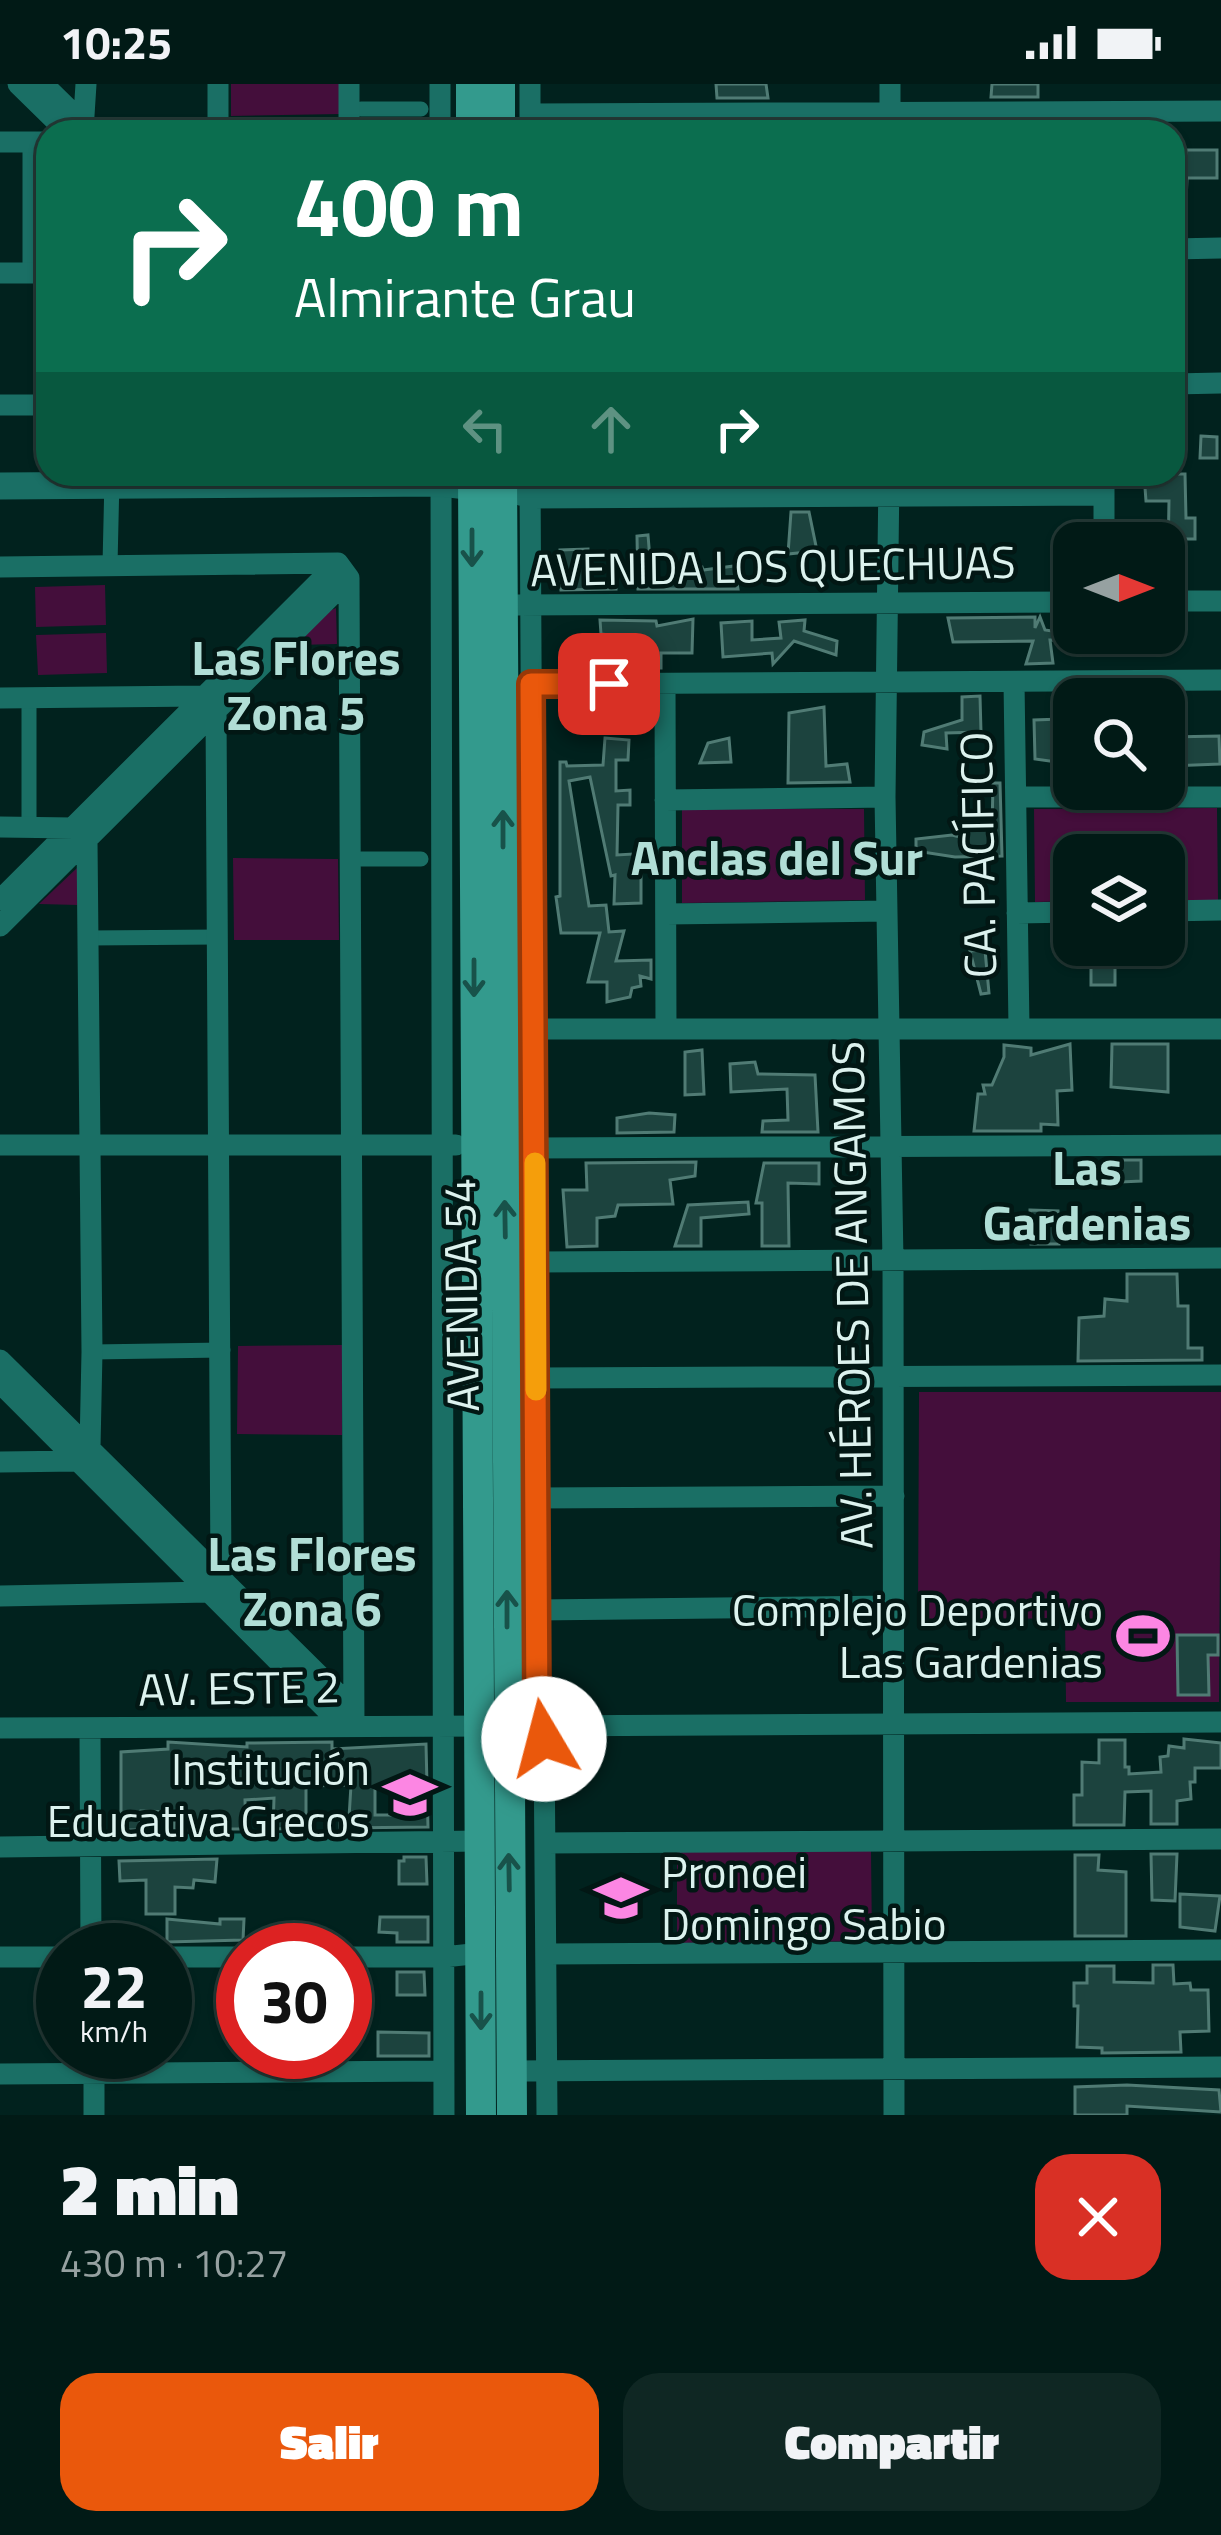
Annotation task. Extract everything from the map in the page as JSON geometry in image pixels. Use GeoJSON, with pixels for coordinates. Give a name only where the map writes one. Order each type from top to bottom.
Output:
{"type":"FeatureCollection","features":[{"type":"Feature","properties":{"kind":"main road"},"geometry":{"type":"LineString","coordinates":[[471,84],[471,120]]}},
{"type":"Feature","properties":{"kind":"main road"},"geometry":{"type":"LineString","coordinates":[[500,84],[500,120]]}},
{"type":"Feature","properties":{"kind":"main road"},"geometry":{"type":"LineString","coordinates":[[496,486],[502,608]]}},
{"type":"Feature","properties":{"kind":"main road","name":"AVENIDA 54"},"geometry":{"type":"LineString","coordinates":[[502,608],[460,1144],[512,2115]]}},
{"type":"Feature","properties":{"kind":"main road","name":"AVENIDA 54"},"geometry":{"type":"LineString","coordinates":[[481,2115],[481,1841],[493,1726],[502,608]]}},
{"type":"Feature","properties":{"kind":"street"},"geometry":{"type":"LineString","coordinates":[[19,84],[68,120]]}},
{"type":"Feature","properties":{"kind":"street"},"geometry":{"type":"LineString","coordinates":[[43,84],[74,120]]}},
{"type":"Feature","properties":{"kind":"street"},"geometry":{"type":"LineString","coordinates":[[83,120],[86,84]]}},
{"type":"Feature","properties":{"kind":"street"},"geometry":{"type":"LineString","coordinates":[[218,84],[218,120]]}},
{"type":"Feature","properties":{"kind":"street"},"geometry":{"type":"LineString","coordinates":[[349,84],[349,120]]}},
{"type":"Feature","properties":{"kind":"street"},"geometry":{"type":"LineString","coordinates":[[440,84],[440,120]]}},
{"type":"Feature","properties":{"kind":"street"},"geometry":{"type":"LineString","coordinates":[[530,84],[530,120]]}},
{"type":"Feature","properties":{"kind":"street"},"geometry":{"type":"LineString","coordinates":[[890,84],[890,120]]}},
{"type":"Feature","properties":{"kind":"street"},"geometry":{"type":"LineString","coordinates":[[361,109],[421,109]]}},
{"type":"Feature","properties":{"kind":"street"},"geometry":{"type":"LineString","coordinates":[[973,120],[1221,111]]}},
{"type":"Feature","properties":{"kind":"street"},"geometry":{"type":"LineString","coordinates":[[0,142],[36,142]]}},
{"type":"Feature","properties":{"kind":"street"},"geometry":{"type":"LineString","coordinates":[[1185,249],[1221,248]]}},
{"type":"Feature","properties":{"kind":"street"},"geometry":{"type":"LineString","coordinates":[[0,274],[36,273]]}},
{"type":"Feature","properties":{"kind":"street"},"geometry":{"type":"LineString","coordinates":[[1185,384],[1221,383]]}},
{"type":"Feature","properties":{"kind":"street"},"geometry":{"type":"LineString","coordinates":[[0,405],[36,405]]}},
{"type":"Feature","properties":{"kind":"street"},"geometry":{"type":"LineString","coordinates":[[0,486],[36,484]]}},
{"type":"Feature","properties":{"kind":"street"},"geometry":{"type":"LineString","coordinates":[[110,566],[112,486]]}},
{"type":"Feature","properties":{"kind":"street"},"geometry":{"type":"LineString","coordinates":[[441,486],[460,1144],[444,1844],[444,2115]]}},
{"type":"Feature","properties":{"kind":"street"},"geometry":{"type":"LineString","coordinates":[[496,486],[502,608],[531,684],[536,1610],[544,1739],[548,2115]]}},
{"type":"Feature","properties":{"kind":"street","name":"AV. HÉROES DE ANGAMOS"},"geometry":{"type":"LineString","coordinates":[[888,486],[885,797],[894,1496],[894,2115]]}},
{"type":"Feature","properties":{"kind":"street"},"geometry":{"type":"LineString","coordinates":[[1103,522],[1104,486]]}},
{"type":"Feature","properties":{"kind":"street"},"geometry":{"type":"LineString","coordinates":[[0,567],[344,571]]}},
{"type":"Feature","properties":{"kind":"street"},"geometry":{"type":"LineString","coordinates":[[0,926],[80,834],[344,571]]}},
{"type":"Feature","properties":{"kind":"street"},"geometry":{"type":"LineString","coordinates":[[344,571],[353,1144],[348,1725]]}},
{"type":"Feature","properties":{"kind":"street"},"geometry":{"type":"LineString","coordinates":[[1185,601],[1221,601]]}},
{"type":"Feature","properties":{"kind":"street","name":"AVENIDA LOS QUECHUAS"},"geometry":{"type":"LineString","coordinates":[[502,608],[1053,602]]}},
{"type":"Feature","properties":{"kind":"street"},"geometry":{"type":"LineString","coordinates":[[531,684],[1221,680]]}},
{"type":"Feature","properties":{"kind":"street","name":"CA. PACÍFICO"},"geometry":{"type":"LineString","coordinates":[[1014,682],[1019,1028]]}},
{"type":"Feature","properties":{"kind":"street"},"geometry":{"type":"LineString","coordinates":[[665,684],[666,1029]]}},
{"type":"Feature","properties":{"kind":"street"},"geometry":{"type":"LineString","coordinates":[[0,698],[210,704]]}},
{"type":"Feature","properties":{"kind":"street"},"geometry":{"type":"LineString","coordinates":[[29,698],[29,828]]}},
{"type":"Feature","properties":{"kind":"street"},"geometry":{"type":"LineString","coordinates":[[210,704],[219,937],[223,1350],[215,1585]]}},
{"type":"Feature","properties":{"kind":"street"},"geometry":{"type":"LineString","coordinates":[[665,800],[885,797]]}},
{"type":"Feature","properties":{"kind":"street"},"geometry":{"type":"LineString","coordinates":[[1016,797],[1221,797]]}},
{"type":"Feature","properties":{"kind":"street"},"geometry":{"type":"LineString","coordinates":[[0,827],[80,834]]}},
{"type":"Feature","properties":{"kind":"street"},"geometry":{"type":"LineString","coordinates":[[0,900],[80,834]]}},
{"type":"Feature","properties":{"kind":"street"},"geometry":{"type":"LineString","coordinates":[[80,834],[88,938],[92,1352],[84,1454]]}},
{"type":"Feature","properties":{"kind":"street"},"geometry":{"type":"LineString","coordinates":[[361,859],[421,859]]}},
{"type":"Feature","properties":{"kind":"street"},"geometry":{"type":"LineString","coordinates":[[1185,911],[1221,910]]}},
{"type":"Feature","properties":{"kind":"street"},"geometry":{"type":"LineString","coordinates":[[666,914],[887,911]]}},
{"type":"Feature","properties":{"kind":"street"},"geometry":{"type":"LineString","coordinates":[[1017,913],[1053,912]]}},
{"type":"Feature","properties":{"kind":"street"},"geometry":{"type":"LineString","coordinates":[[88,938],[219,937]]}},
{"type":"Feature","properties":{"kind":"street"},"geometry":{"type":"LineString","coordinates":[[534,1029],[1221,1029]]}},
{"type":"Feature","properties":{"kind":"street"},"geometry":{"type":"LineString","coordinates":[[0,1145],[460,1144]]}},
{"type":"Feature","properties":{"kind":"street"},"geometry":{"type":"LineString","coordinates":[[534,1148],[1221,1145]]}},
{"type":"Feature","properties":{"kind":"street"},"geometry":{"type":"LineString","coordinates":[[536,1262],[1221,1258]]}},
{"type":"Feature","properties":{"kind":"street"},"geometry":{"type":"LineString","coordinates":[[92,1352],[223,1350]]}},
{"type":"Feature","properties":{"kind":"street"},"geometry":{"type":"LineString","coordinates":[[0,1360],[84,1454],[215,1585],[342,1698],[348,1725]]}},
{"type":"Feature","properties":{"kind":"street"},"geometry":{"type":"LineString","coordinates":[[536,1378],[1221,1376]]}},
{"type":"Feature","properties":{"kind":"street"},"geometry":{"type":"LineString","coordinates":[[0,1383],[84,1454]]}},
{"type":"Feature","properties":{"kind":"street"},"geometry":{"type":"LineString","coordinates":[[0,1462],[84,1454]]}},
{"type":"Feature","properties":{"kind":"street"},"geometry":{"type":"LineString","coordinates":[[536,1498],[894,1496]]}},
{"type":"Feature","properties":{"kind":"street"},"geometry":{"type":"LineString","coordinates":[[0,1596],[215,1585]]}},
{"type":"Feature","properties":{"kind":"street"},"geometry":{"type":"LineString","coordinates":[[536,1610],[894,1606]]}},
{"type":"Feature","properties":{"kind":"street","name":"AV. ESTE 2"},"geometry":{"type":"LineString","coordinates":[[0,1728],[1221,1722]]}},
{"type":"Feature","properties":{"kind":"street"},"geometry":{"type":"LineString","coordinates":[[91,1728],[91,1923]]}},
{"type":"Feature","properties":{"kind":"street"},"geometry":{"type":"LineString","coordinates":[[545,1843],[1221,1839]]}},
{"type":"Feature","properties":{"kind":"street"},"geometry":{"type":"LineString","coordinates":[[0,1847],[481,1841]]}},
{"type":"Feature","properties":{"kind":"street"},"geometry":{"type":"LineString","coordinates":[[547,1954],[1221,1950]]}},
{"type":"Feature","properties":{"kind":"street"},"geometry":{"type":"LineString","coordinates":[[372,1957],[481,1952]]}},
{"type":"Feature","properties":{"kind":"street"},"geometry":{"type":"LineString","coordinates":[[0,1957],[36,1957]]}},
{"type":"Feature","properties":{"kind":"street"},"geometry":{"type":"LineString","coordinates":[[192,2065],[444,2071]]}},
{"type":"Feature","properties":{"kind":"street"},"geometry":{"type":"LineString","coordinates":[[512,2072],[1221,2067]]}},
{"type":"Feature","properties":{"kind":"street"},"geometry":{"type":"LineString","coordinates":[[0,2074],[36,2070]]}},
{"type":"Feature","properties":{"kind":"street"},"geometry":{"type":"LineString","coordinates":[[94,2079],[94,2115]]}},
{"type":"Feature","properties":{"kind":"shaded area"},"geometry":{"type":"Polygon","coordinates":[[[231,84],[342,84],[342,114],[231,116],[231,84]]]}},
{"type":"Feature","properties":{"kind":"shaded area"},"geometry":{"type":"Polygon","coordinates":[[[105,585],[106,625],[36,627],[35,587],[105,585]]]}},
{"type":"Feature","properties":{"kind":"shaded area"},"geometry":{"type":"Polygon","coordinates":[[[336,608],[337,644],[296,645],[329,611],[336,608]]]}},
{"type":"Feature","properties":{"kind":"shaded area"},"geometry":{"type":"Polygon","coordinates":[[[106,633],[107,673],[38,675],[36,635],[106,633]]]}},
{"type":"Feature","properties":{"kind":"shaded area","name":"Anclas del Sur"},"geometry":{"type":"Polygon","coordinates":[[[1217,808],[1218,900],[1185,900],[1185,834],[1053,834],[1053,902],[1035,902],[1034,809],[1217,808]]]}},
{"type":"Feature","properties":{"kind":"shaded area"},"geometry":{"type":"Polygon","coordinates":[[[682,809],[864,809],[865,900],[682,903],[682,809]]]}},
{"type":"Feature","properties":{"kind":"shaded area"},"geometry":{"type":"Polygon","coordinates":[[[233,858],[338,859],[339,940],[234,940],[233,858]]]}},
{"type":"Feature","properties":{"kind":"shaded area"},"geometry":{"type":"Polygon","coordinates":[[[77,868],[78,905],[39,904],[77,868]]]}},
{"type":"Feature","properties":{"kind":"shaded area"},"geometry":{"type":"Polygon","coordinates":[[[342,1345],[342,1435],[237,1434],[238,1346],[342,1345]]]}},
{"type":"Feature","properties":{"kind":"shaded area"},"geometry":{"type":"Polygon","coordinates":[[[919,1392],[1221,1392],[1219,1702],[1066,1702],[1065,1618],[918,1620],[919,1392]]]}},
{"type":"Feature","properties":{"kind":"shaded area"},"geometry":{"type":"Polygon","coordinates":[[[871,1850],[872,1941],[677,1943],[677,1852],[871,1850]]]}},
{"type":"Feature","properties":{"kind":"building"},"geometry":{"type":"Polygon","coordinates":[[[716,84],[766,84],[768,98],[717,98],[716,84]]]}},
{"type":"Feature","properties":{"kind":"building"},"geometry":{"type":"Polygon","coordinates":[[[992,84],[1038,84],[1038,97],[991,97],[992,84]]]}},
{"type":"Feature","properties":{"kind":"building"},"geometry":{"type":"Polygon","coordinates":[[[1186,150],[1217,150],[1217,178],[1187,178],[1185,226],[1185,176],[1186,150]]]}},
{"type":"Feature","properties":{"kind":"building"},"geometry":{"type":"Polygon","coordinates":[[[1201,436],[1217,437],[1217,458],[1200,458],[1201,436]]]}},
{"type":"Feature","properties":{"kind":"building"},"geometry":{"type":"Polygon","coordinates":[[[1185,474],[1186,518],[1195,518],[1195,539],[1185,539],[1185,522],[1169,522],[1169,501],[1146,501],[1145,486],[1185,486],[1185,474]]]}},
{"type":"Feature","properties":{"kind":"building"},"geometry":{"type":"Polygon","coordinates":[[[791,512],[809,512],[817,551],[788,554],[791,512]]]}},
{"type":"Feature","properties":{"kind":"building"},"geometry":{"type":"Polygon","coordinates":[[[648,535],[652,584],[679,579],[679,566],[703,570],[734,566],[738,589],[638,589],[637,536],[648,535]]]}},
{"type":"Feature","properties":{"kind":"building"},"geometry":{"type":"Polygon","coordinates":[[[588,549],[589,583],[616,585],[616,589],[561,590],[560,550],[588,549]]]}},
{"type":"Feature","properties":{"kind":"building"},"geometry":{"type":"Polygon","coordinates":[[[1035,617],[1035,628],[1040,617],[1045,630],[1053,631],[1053,663],[1026,664],[1033,641],[953,642],[948,618],[1035,617]]]}},
{"type":"Feature","properties":{"kind":"building"},"geometry":{"type":"Polygon","coordinates":[[[693,619],[692,653],[661,653],[661,668],[638,668],[637,638],[601,634],[600,620],[656,621],[657,626],[693,619]]]}},
{"type":"Feature","properties":{"kind":"building"},"geometry":{"type":"Polygon","coordinates":[[[805,620],[804,631],[837,641],[836,655],[794,641],[773,664],[772,653],[723,657],[721,623],[752,621],[752,640],[781,638],[779,622],[805,620]]]}},
{"type":"Feature","properties":{"kind":"building"},"geometry":{"type":"Polygon","coordinates":[[[980,696],[981,732],[946,733],[947,749],[922,745],[924,732],[962,720],[962,697],[980,696]]]}},
{"type":"Feature","properties":{"kind":"building"},"geometry":{"type":"Polygon","coordinates":[[[824,707],[826,766],[847,764],[850,782],[788,783],[789,713],[824,707]]]}},
{"type":"Feature","properties":{"kind":"building"},"geometry":{"type":"Polygon","coordinates":[[[1053,719],[1053,761],[1035,759],[1034,720],[1053,719]]]}},
{"type":"Feature","properties":{"kind":"building"},"geometry":{"type":"Polygon","coordinates":[[[1219,736],[1220,764],[1185,765],[1185,737],[1219,736]]]}},
{"type":"Feature","properties":{"kind":"building"},"geometry":{"type":"Polygon","coordinates":[[[605,738],[629,740],[628,760],[616,760],[616,791],[630,790],[630,805],[618,805],[617,855],[650,853],[651,870],[641,872],[641,903],[614,904],[615,875],[611,876],[590,777],[569,781],[589,906],[606,905],[609,932],[624,931],[616,961],[651,960],[651,979],[640,976],[641,986],[632,988],[630,997],[607,1002],[607,982],[588,982],[600,933],[561,933],[556,897],[560,896],[560,762],[603,765],[605,738]]]}},
{"type":"Feature","properties":{"kind":"building"},"geometry":{"type":"Polygon","coordinates":[[[729,738],[731,762],[700,763],[708,743],[729,738]]]}},
{"type":"Feature","properties":{"kind":"building"},"geometry":{"type":"Polygon","coordinates":[[[993,783],[1000,783],[1002,856],[955,857],[916,851],[916,839],[964,838],[964,830],[992,829],[993,783]]]}},
{"type":"Feature","properties":{"kind":"building"},"geometry":{"type":"Polygon","coordinates":[[[985,950],[989,993],[981,994],[970,951],[985,950]]]}},
{"type":"Feature","properties":{"kind":"building"},"geometry":{"type":"Polygon","coordinates":[[[1091,966],[1115,966],[1115,985],[1091,985],[1091,966]]]}},
{"type":"Feature","properties":{"kind":"building"},"geometry":{"type":"Polygon","coordinates":[[[1070,1044],[1072,1090],[1057,1091],[1058,1125],[1041,1124],[1041,1131],[974,1131],[978,1094],[985,1094],[983,1085],[992,1085],[1004,1045],[1031,1048],[1031,1055],[1070,1044]]]}},
{"type":"Feature","properties":{"kind":"building"},"geometry":{"type":"Polygon","coordinates":[[[1112,1044],[1168,1044],[1168,1092],[1111,1087],[1112,1044]]]}},
{"type":"Feature","properties":{"kind":"building"},"geometry":{"type":"Polygon","coordinates":[[[702,1050],[704,1094],[685,1095],[685,1052],[702,1050]]]}},
{"type":"Feature","properties":{"kind":"building"},"geometry":{"type":"Polygon","coordinates":[[[755,1062],[758,1074],[815,1075],[818,1132],[762,1132],[763,1121],[788,1120],[787,1089],[731,1092],[730,1064],[755,1062]]]}},
{"type":"Feature","properties":{"kind":"building"},"geometry":{"type":"Polygon","coordinates":[[[675,1115],[674,1132],[617,1133],[617,1118],[675,1115]]]}},
{"type":"Feature","properties":{"kind":"building"},"geometry":{"type":"Polygon","coordinates":[[[1121,1160],[1141,1160],[1141,1181],[1121,1182],[1121,1160]]]}},
{"type":"Feature","properties":{"kind":"building"},"geometry":{"type":"Polygon","coordinates":[[[696,1162],[695,1176],[670,1180],[673,1204],[618,1205],[615,1216],[597,1218],[597,1246],[567,1247],[563,1190],[587,1190],[586,1163],[696,1162]]]}},
{"type":"Feature","properties":{"kind":"building"},"geometry":{"type":"Polygon","coordinates":[[[764,1163],[819,1163],[819,1184],[788,1183],[789,1246],[762,1246],[762,1203],[756,1203],[764,1163]]]}},
{"type":"Feature","properties":{"kind":"building"},"geometry":{"type":"Polygon","coordinates":[[[748,1202],[749,1214],[701,1218],[701,1246],[675,1246],[688,1205],[748,1202]]]}},
{"type":"Feature","properties":{"kind":"building"},"geometry":{"type":"Polygon","coordinates":[[[1030,1210],[1058,1211],[1059,1244],[1031,1244],[1030,1210]]]}},
{"type":"Feature","properties":{"kind":"building"},"geometry":{"type":"Polygon","coordinates":[[[1127,1274],[1177,1274],[1178,1306],[1188,1306],[1188,1348],[1202,1348],[1202,1360],[1078,1361],[1079,1318],[1104,1316],[1105,1299],[1127,1301],[1127,1274]]]}},
{"type":"Feature","properties":{"kind":"building"},"geometry":{"type":"Polygon","coordinates":[[[1177,1635],[1218,1635],[1218,1655],[1208,1655],[1209,1695],[1178,1695],[1177,1635]]]}},
{"type":"Feature","properties":{"kind":"building"},"geometry":{"type":"Polygon","coordinates":[[[1184,1739],[1221,1743],[1221,1768],[1195,1768],[1191,1799],[1177,1801],[1177,1824],[1151,1824],[1151,1791],[1125,1792],[1124,1825],[1074,1825],[1074,1795],[1082,1795],[1082,1762],[1099,1763],[1099,1740],[1125,1740],[1129,1774],[1161,1772],[1160,1757],[1168,1756],[1169,1746],[1184,1748],[1184,1739]]]}},
{"type":"Feature","properties":{"kind":"building"},"geometry":{"type":"Polygon","coordinates":[[[168,1742],[247,1747],[247,1743],[332,1742],[332,1749],[426,1744],[428,1827],[340,1828],[340,1818],[349,1818],[351,1785],[306,1786],[306,1818],[312,1818],[312,1828],[273,1829],[274,1798],[245,1800],[246,1829],[224,1829],[224,1822],[189,1822],[188,1830],[174,1830],[175,1812],[141,1811],[140,1830],[121,1830],[121,1752],[168,1749],[168,1742]],[[375,1787],[375,1815],[403,1815],[401,1787],[375,1787]]]}},
{"type":"Feature","properties":{"kind":"building"},"geometry":{"type":"Polygon","coordinates":[[[1151,1854],[1177,1854],[1175,1901],[1152,1900],[1151,1854]]]}},
{"type":"Feature","properties":{"kind":"building"},"geometry":{"type":"Polygon","coordinates":[[[1075,1855],[1099,1855],[1098,1870],[1126,1872],[1126,1936],[1075,1936],[1075,1855]]]}},
{"type":"Feature","properties":{"kind":"building"},"geometry":{"type":"Polygon","coordinates":[[[426,1857],[427,1884],[399,1884],[399,1861],[426,1857]]]}},
{"type":"Feature","properties":{"kind":"building"},"geometry":{"type":"Polygon","coordinates":[[[217,1859],[215,1882],[194,1880],[193,1888],[175,1887],[175,1914],[146,1914],[146,1880],[120,1881],[119,1861],[217,1859]]]}},
{"type":"Feature","properties":{"kind":"building"},"geometry":{"type":"Polygon","coordinates":[[[1180,1894],[1220,1896],[1215,1931],[1180,1927],[1180,1894]]]}},
{"type":"Feature","properties":{"kind":"building"},"geometry":{"type":"Polygon","coordinates":[[[380,1917],[428,1917],[428,1942],[397,1942],[397,1933],[379,1932],[380,1917]]]}},
{"type":"Feature","properties":{"kind":"building"},"geometry":{"type":"Polygon","coordinates":[[[167,1919],[216,1924],[216,1941],[192,1941],[192,1923],[167,1923],[167,1919]]]}},
{"type":"Feature","properties":{"kind":"building"},"geometry":{"type":"Polygon","coordinates":[[[220,1919],[244,1919],[244,1923],[220,1923],[220,1919]]]}},
{"type":"Feature","properties":{"kind":"building"},"geometry":{"type":"Polygon","coordinates":[[[1153,1965],[1173,1965],[1174,1984],[1190,1983],[1191,1990],[1208,1990],[1209,2031],[1180,2032],[1181,2052],[1102,2053],[1102,2048],[1077,2047],[1074,1983],[1087,1983],[1087,1966],[1114,1966],[1114,1982],[1153,1983],[1153,1965]]]}},
{"type":"Feature","properties":{"kind":"building"},"geometry":{"type":"Polygon","coordinates":[[[397,1972],[424,1972],[425,1995],[397,1995],[397,1972]]]}},
{"type":"Feature","properties":{"kind":"building"},"geometry":{"type":"Polygon","coordinates":[[[378,2032],[429,2033],[429,2056],[378,2056],[378,2032]]]}},
{"type":"Feature","properties":{"kind":"building"},"geometry":{"type":"Polygon","coordinates":[[[1075,2087],[1219,2090],[1221,2112],[1127,2106],[1127,2115],[1075,2115],[1075,2087]]]}},
{"type":"Feature","properties":{"kind":"slow traffic"},"geometry":{"type":"LineString","coordinates":[[535,1163],[536,1390]]}},
{"type":"Feature","properties":{"kind":"place","name":"Complejo Deportivo Las Gardenias"},"geometry":{"type":"Point","coordinates":[1143,1636]}},
{"type":"Feature","properties":{"kind":"place","name":"Institución Educativa Grecos"},"geometry":{"type":"Point","coordinates":[410,1795]}},
{"type":"Feature","properties":{"kind":"place","name":"Pronoei Domingo Sabio"},"geometry":{"type":"Point","coordinates":[621,1898]}},
{"type":"Feature","properties":{"kind":"district","name":"Las Flores Zona 5"},"geometry":{"type":"Point","coordinates":[296,686]}},
{"type":"Feature","properties":{"kind":"district","name":"Anclas del Sur"},"geometry":{"type":"Point","coordinates":[777,858]}},
{"type":"Feature","properties":{"kind":"district","name":"Las Gardenias"},"geometry":{"type":"Point","coordinates":[1087,1196]}},
{"type":"Feature","properties":{"kind":"district","name":"Las Flores Zona 6"},"geometry":{"type":"Point","coordinates":[312,1582]}},
{"type":"Feature","properties":{"kind":"route"},"geometry":{"type":"LineString","coordinates":[[544,1739],[537,1714],[531,684],[609,684]]}}]}
